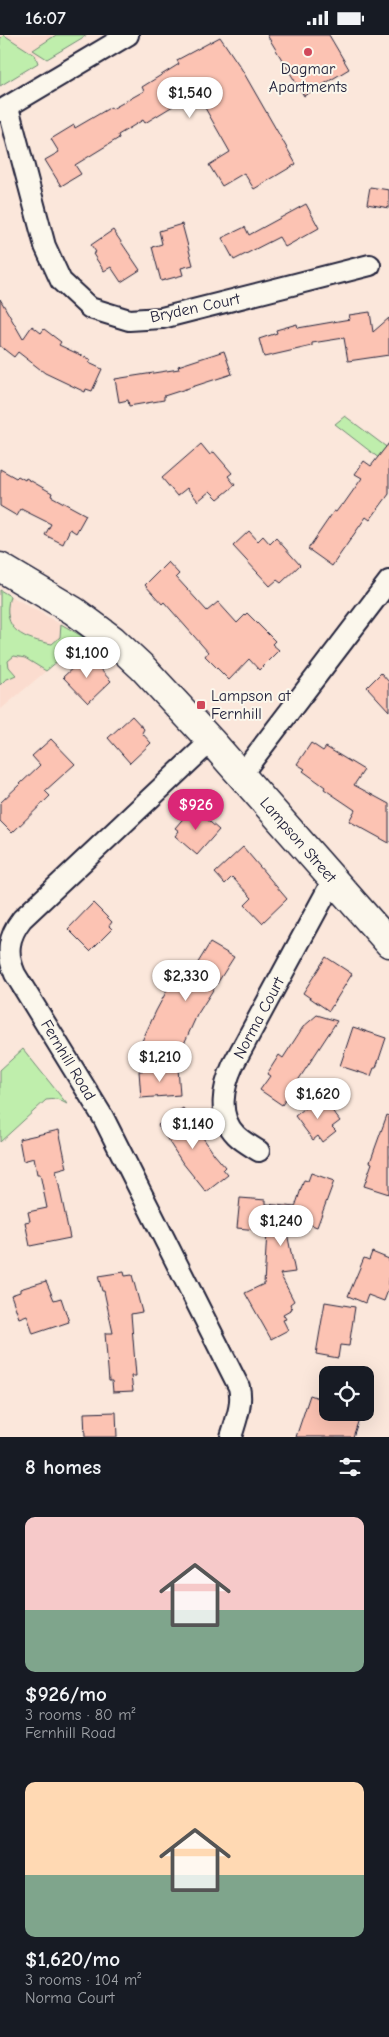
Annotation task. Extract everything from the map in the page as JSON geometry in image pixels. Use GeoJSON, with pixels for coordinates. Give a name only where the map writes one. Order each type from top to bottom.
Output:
{"type":"FeatureCollection","features":[{"type":"Feature","properties":{"kind":"main road","name":"Lampson Street"},"geometry":{"type":"LineString","coordinates":[[0,567],[74,611],[113,640],[143,668],[211,741],[389,943]]}},
{"type":"Feature","properties":{"kind":"street"},"geometry":{"type":"LineString","coordinates":[[4,109],[128,35]]}},
{"type":"Feature","properties":{"kind":"street","name":"Bryden Court"},"geometry":{"type":"LineString","coordinates":[[4,109],[45,246],[61,281],[90,308],[128,320],[162,318],[370,265]]}},
{"type":"Feature","properties":{"kind":"street"},"geometry":{"type":"LineString","coordinates":[[241,775],[389,581]]}},
{"type":"Feature","properties":{"kind":"street","name":"Fernhill Road"},"geometry":{"type":"LineString","coordinates":[[211,741],[22,919],[10,939],[9,951],[10,963],[15,974],[103,1117],[239,1387],[241,1396],[240,1406],[231,1437]]}},
{"type":"Feature","properties":{"kind":"street","name":"Norma Court"},"geometry":{"type":"LineString","coordinates":[[259,1151],[244,1141],[230,1126],[224,1107],[226,1085],[233,1065],[333,880]]}},
{"type":"Feature","properties":{"kind":"shaded area"},"geometry":{"type":"Polygon","coordinates":[[[0,35],[76,35],[0,80],[0,35]]]}},
{"type":"Feature","properties":{"kind":"shaded area"},"geometry":{"type":"Polygon","coordinates":[[[0,590],[85,638],[0,710],[0,590]]]}},
{"type":"Feature","properties":{"kind":"green space"},"geometry":{"type":"Polygon","coordinates":[[[4,35],[35,55],[38,63],[0,86],[0,39],[4,35]]]}},
{"type":"Feature","properties":{"kind":"green space"},"geometry":{"type":"Polygon","coordinates":[[[56,35],[87,35],[47,59],[33,50],[56,35]]]}},
{"type":"Feature","properties":{"kind":"green space"},"geometry":{"type":"Polygon","coordinates":[[[345,416],[389,449],[389,466],[335,424],[345,416]]]}},
{"type":"Feature","properties":{"kind":"green space"},"geometry":{"type":"Polygon","coordinates":[[[0,590],[10,596],[9,618],[17,631],[24,636],[52,644],[60,637],[61,624],[85,638],[46,671],[25,658],[14,656],[8,661],[9,667],[16,675],[5,680],[0,685],[0,590]]]}},
{"type":"Feature","properties":{"kind":"green space"},"geometry":{"type":"Polygon","coordinates":[[[23,1049],[67,1104],[57,1099],[46,1100],[0,1142],[0,1070],[23,1049]]]}},
{"type":"Feature","properties":{"kind":"building","name":"Dagmar Apartments"},"geometry":{"type":"Polygon","coordinates":[[[267,35],[329,35],[349,69],[304,96],[267,35]]]}},
{"type":"Feature","properties":{"kind":"building"},"geometry":{"type":"Polygon","coordinates":[[[220,37],[241,68],[296,164],[254,189],[244,173],[222,186],[209,165],[230,152],[196,92],[145,123],[143,120],[118,135],[119,138],[75,165],[81,174],[61,186],[45,160],[59,152],[51,139],[74,125],[75,128],[144,91],[142,87],[179,64],[177,60],[220,37]]]}},
{"type":"Feature","properties":{"kind":"building"},"geometry":{"type":"Polygon","coordinates":[[[370,187],[389,190],[389,208],[367,204],[370,187]]]}},
{"type":"Feature","properties":{"kind":"building"},"geometry":{"type":"Polygon","coordinates":[[[306,204],[319,228],[285,247],[279,237],[234,260],[222,238],[245,227],[249,235],[306,204]]]}},
{"type":"Feature","properties":{"kind":"building"},"geometry":{"type":"Polygon","coordinates":[[[182,224],[193,265],[181,268],[183,275],[161,281],[152,247],[162,244],[159,231],[182,224]]]}},
{"type":"Feature","properties":{"kind":"building"},"geometry":{"type":"Polygon","coordinates":[[[113,230],[140,270],[121,282],[111,267],[104,271],[93,254],[96,252],[91,245],[113,230]]]}},
{"type":"Feature","properties":{"kind":"building"},"geometry":{"type":"Polygon","coordinates":[[[0,299],[23,339],[32,326],[41,333],[44,329],[61,342],[59,345],[91,360],[89,363],[102,369],[92,391],[86,389],[85,392],[45,373],[18,352],[14,357],[0,346],[0,299]]]}},
{"type":"Feature","properties":{"kind":"building"},"geometry":{"type":"Polygon","coordinates":[[[370,312],[373,332],[389,318],[389,355],[348,361],[344,338],[312,343],[312,346],[264,357],[259,339],[277,333],[276,330],[297,324],[298,328],[350,319],[349,315],[370,312]]]}},
{"type":"Feature","properties":{"kind":"building"},"geometry":{"type":"Polygon","coordinates":[[[224,351],[232,374],[164,396],[164,400],[129,406],[128,400],[119,402],[115,379],[179,369],[178,366],[224,351]]]}},
{"type":"Feature","properties":{"kind":"building"},"geometry":{"type":"Polygon","coordinates":[[[389,443],[389,494],[370,520],[366,517],[332,566],[308,549],[334,511],[336,512],[343,505],[362,478],[355,474],[364,461],[371,466],[389,443]]]}},
{"type":"Feature","properties":{"kind":"building"},"geometry":{"type":"Polygon","coordinates":[[[201,444],[210,455],[214,452],[232,473],[228,476],[235,485],[218,499],[210,491],[198,501],[187,488],[177,496],[162,478],[201,444]]]}},
{"type":"Feature","properties":{"kind":"building"},"geometry":{"type":"Polygon","coordinates":[[[0,469],[16,478],[18,476],[25,480],[26,478],[52,493],[51,496],[86,515],[76,533],[70,529],[63,544],[45,535],[51,524],[21,509],[17,516],[0,506],[0,469]]]}},
{"type":"Feature","properties":{"kind":"building"},"geometry":{"type":"Polygon","coordinates":[[[249,531],[258,541],[263,536],[270,544],[276,538],[300,565],[281,583],[277,580],[270,586],[233,546],[249,531]]]}},
{"type":"Feature","properties":{"kind":"building"},"geometry":{"type":"Polygon","coordinates":[[[168,562],[179,574],[176,577],[207,611],[218,602],[237,623],[247,613],[275,641],[272,644],[279,650],[259,670],[249,659],[229,680],[205,656],[208,652],[164,602],[162,604],[145,585],[168,562]]]}},
{"type":"Feature","properties":{"kind":"building"},"geometry":{"type":"Polygon","coordinates":[[[87,655],[111,681],[88,703],[63,677],[87,655]]]}},
{"type":"Feature","properties":{"kind":"building"},"geometry":{"type":"Polygon","coordinates":[[[381,673],[389,682],[389,711],[367,687],[381,673]]]}},
{"type":"Feature","properties":{"kind":"building"},"geometry":{"type":"Polygon","coordinates":[[[132,716],[144,729],[142,733],[151,743],[130,763],[108,738],[132,716]]]}},
{"type":"Feature","properties":{"kind":"building"},"geometry":{"type":"Polygon","coordinates":[[[51,739],[75,764],[45,791],[50,796],[12,833],[0,821],[0,803],[40,765],[32,756],[51,739]]]}},
{"type":"Feature","properties":{"kind":"building"},"geometry":{"type":"Polygon","coordinates":[[[311,743],[323,751],[326,747],[364,770],[354,785],[389,804],[389,843],[349,821],[355,810],[324,789],[325,787],[303,771],[305,769],[297,764],[311,743]]]}},
{"type":"Feature","properties":{"kind":"building"},"geometry":{"type":"Polygon","coordinates":[[[193,807],[219,830],[197,855],[175,836],[179,831],[175,828],[193,807]]]}},
{"type":"Feature","properties":{"kind":"building"},"geometry":{"type":"Polygon","coordinates":[[[243,847],[287,899],[262,923],[245,905],[252,898],[232,877],[225,884],[215,873],[243,847]]]}},
{"type":"Feature","properties":{"kind":"building"},"geometry":{"type":"Polygon","coordinates":[[[93,903],[112,922],[109,926],[112,929],[90,951],[68,929],[93,903]]]}},
{"type":"Feature","properties":{"kind":"building"},"geometry":{"type":"Polygon","coordinates":[[[210,943],[234,957],[197,1015],[178,1057],[142,1041],[172,981],[183,987],[210,943]]]}},
{"type":"Feature","properties":{"kind":"building"},"geometry":{"type":"Polygon","coordinates":[[[326,957],[352,974],[329,1011],[303,993],[326,957]]]}},
{"type":"Feature","properties":{"kind":"building"},"geometry":{"type":"Polygon","coordinates":[[[317,1015],[337,1021],[282,1105],[260,1090],[270,1076],[267,1074],[279,1055],[283,1058],[303,1027],[317,1015]]]}},
{"type":"Feature","properties":{"kind":"building"},"geometry":{"type":"Polygon","coordinates":[[[353,1027],[386,1038],[376,1068],[374,1068],[371,1076],[340,1066],[353,1027]]]}},
{"type":"Feature","properties":{"kind":"building"},"geometry":{"type":"Polygon","coordinates":[[[178,1068],[180,1095],[141,1098],[139,1071],[178,1068]]]}},
{"type":"Feature","properties":{"kind":"building"},"geometry":{"type":"Polygon","coordinates":[[[321,1096],[340,1121],[332,1127],[336,1131],[322,1142],[318,1136],[313,1140],[295,1116],[321,1096]]]}},
{"type":"Feature","properties":{"kind":"building"},"geometry":{"type":"Polygon","coordinates":[[[183,1108],[225,1167],[223,1169],[228,1175],[206,1192],[182,1162],[158,1125],[183,1108]]]}},
{"type":"Feature","properties":{"kind":"building"},"geometry":{"type":"Polygon","coordinates":[[[387,1115],[389,1116],[389,1194],[364,1186],[372,1163],[370,1162],[387,1115]]]}},
{"type":"Feature","properties":{"kind":"building"},"geometry":{"type":"Polygon","coordinates":[[[59,1130],[67,1168],[56,1171],[70,1238],[30,1246],[25,1222],[30,1221],[28,1212],[47,1208],[40,1174],[37,1174],[34,1158],[23,1161],[19,1139],[59,1130]]]}},
{"type":"Feature","properties":{"kind":"building"},"geometry":{"type":"Polygon","coordinates":[[[311,1173],[334,1181],[317,1227],[309,1224],[307,1231],[285,1223],[295,1272],[280,1274],[294,1301],[290,1304],[292,1309],[283,1314],[286,1319],[283,1320],[288,1330],[271,1339],[245,1293],[264,1284],[267,1231],[237,1228],[240,1198],[266,1200],[266,1204],[295,1207],[304,1180],[308,1181],[311,1173]]]}},
{"type":"Feature","properties":{"kind":"building"},"geometry":{"type":"Polygon","coordinates":[[[372,1252],[389,1259],[389,1288],[384,1301],[368,1295],[365,1303],[348,1296],[364,1258],[369,1260],[372,1252]]]}},
{"type":"Feature","properties":{"kind":"building"},"geometry":{"type":"Polygon","coordinates":[[[124,1272],[125,1276],[132,1275],[142,1312],[131,1314],[136,1376],[131,1376],[133,1391],[113,1392],[112,1381],[109,1381],[105,1333],[113,1333],[104,1291],[102,1291],[98,1276],[124,1272]]]}},
{"type":"Feature","properties":{"kind":"building"},"geometry":{"type":"Polygon","coordinates":[[[46,1281],[54,1300],[61,1298],[69,1322],[33,1334],[27,1315],[19,1318],[11,1295],[20,1292],[20,1289],[46,1281]]]}},
{"type":"Feature","properties":{"kind":"building"},"geometry":{"type":"Polygon","coordinates":[[[325,1302],[355,1307],[349,1346],[340,1345],[338,1358],[316,1354],[325,1302]]]}},
{"type":"Feature","properties":{"kind":"building"},"geometry":{"type":"Polygon","coordinates":[[[310,1395],[319,1398],[319,1421],[358,1421],[353,1437],[296,1437],[310,1395]]]}},
{"type":"Feature","properties":{"kind":"building"},"geometry":{"type":"Polygon","coordinates":[[[116,1412],[117,1437],[85,1437],[84,1413],[116,1412]]]}},
{"type":"Feature","properties":{"kind":"place","name":"Dagmar Apartments"},"geometry":{"type":"Point","coordinates":[308,52]}},
{"type":"Feature","properties":{"kind":"place","name":"Lampson at Fernhill"},"geometry":{"type":"Point","coordinates":[201,705]}}]}
